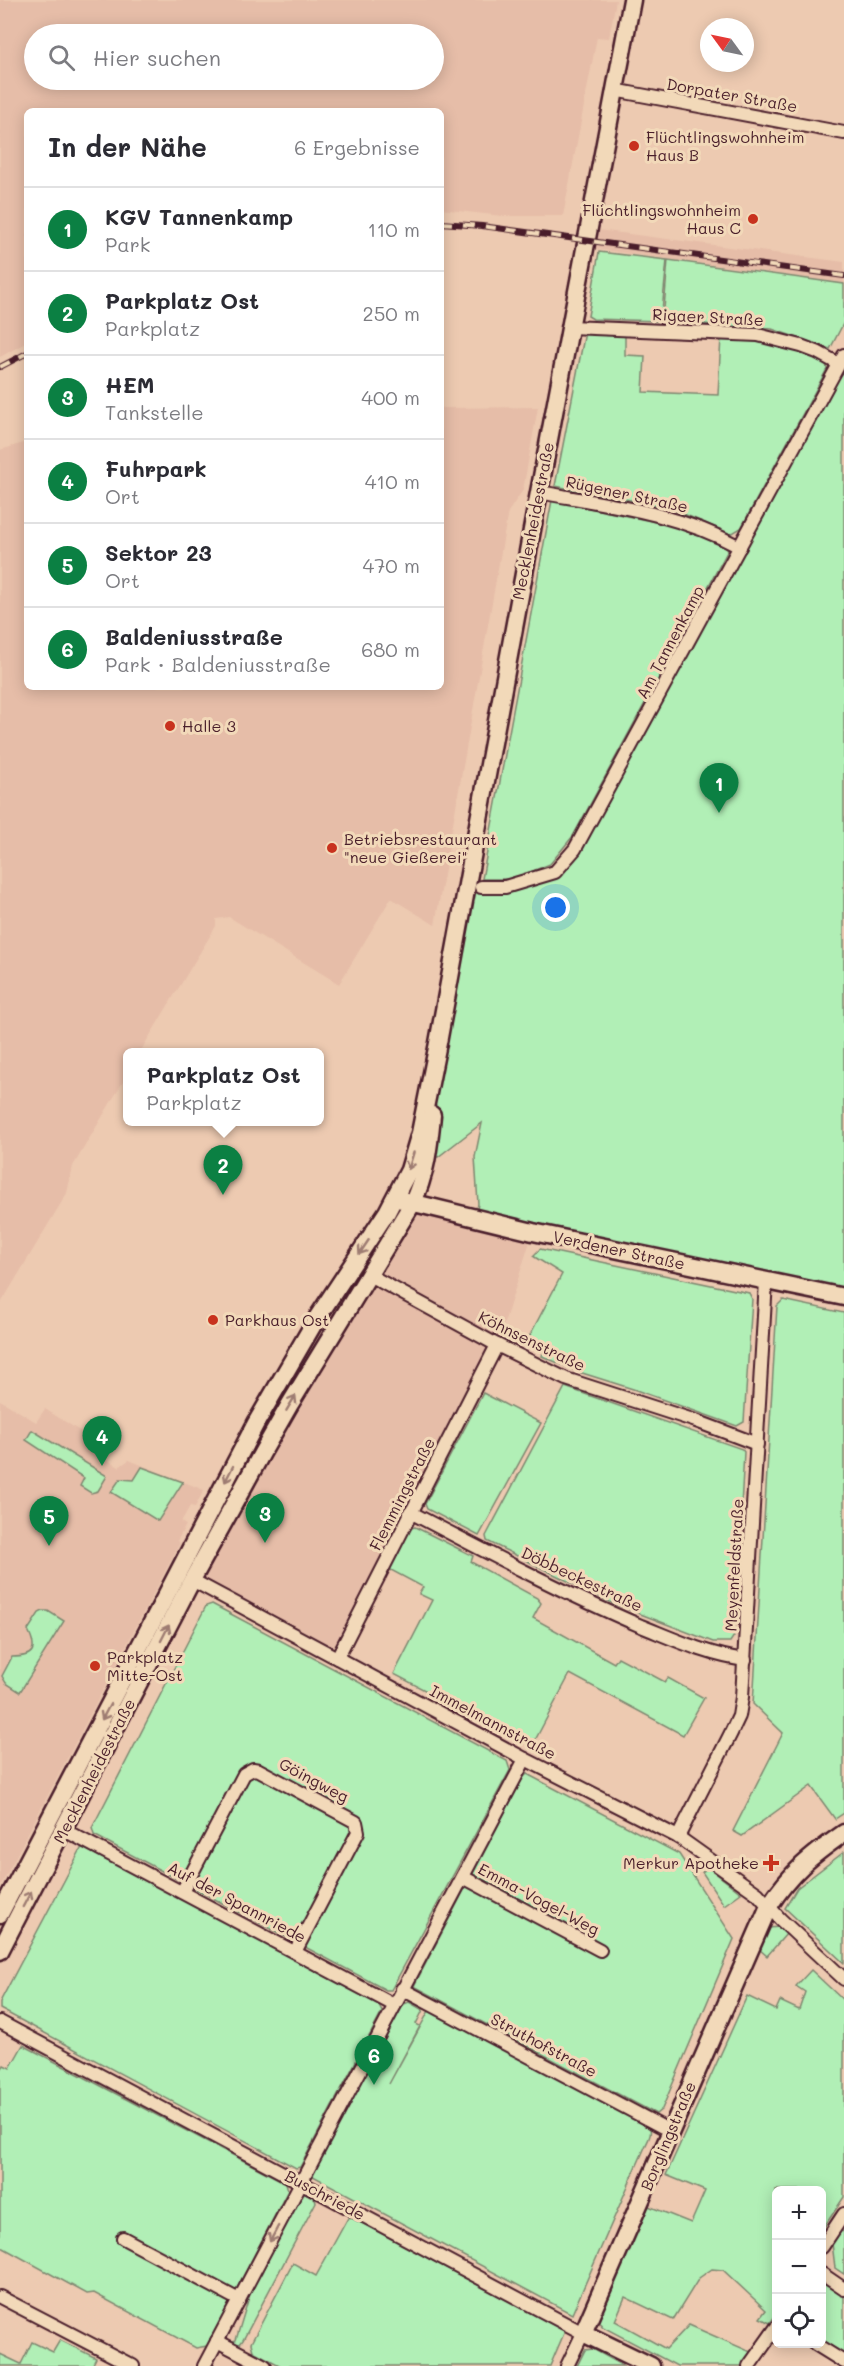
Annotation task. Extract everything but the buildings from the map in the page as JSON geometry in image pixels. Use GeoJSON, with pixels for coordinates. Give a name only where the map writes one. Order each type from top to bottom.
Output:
{"type":"FeatureCollection","features":[{"type":"Feature","properties":{"kind":"main road","name":"Mecklenheidestraße"},"geometry":{"type":"LineString","coordinates":[[0,1914],[256,1423],[317,1318],[396,1198],[409,1170],[420,1133],[438,1043],[632,0]]}},
{"type":"Feature","properties":{"kind":"main road","name":"Mecklenheidestraße"},"geometry":{"type":"LineString","coordinates":[[0,1951],[192,1580],[262,1453],[420,1188],[429,1157],[438,1043]]}},
{"type":"Feature","properties":{"kind":"main road","name":"Verdener Straße"},"geometry":{"type":"LineString","coordinates":[[396,1198],[412,1204],[533,1232],[844,1297]]}},
{"type":"Feature","properties":{"kind":"main road"},"geometry":{"type":"LineString","coordinates":[[256,1423],[262,1453]]}},
{"type":"Feature","properties":{"kind":"main road"},"geometry":{"type":"LineString","coordinates":[[172,1585],[192,1580]]}},
{"type":"Feature","properties":{"kind":"main road","name":"Borglingstraße"},"geometry":{"type":"LineString","coordinates":[[583,2332],[769,1906],[798,1867],[844,1833]]}},
{"type":"Feature","properties":{"kind":"main road","name":"Buschriede"},"geometry":{"type":"LineString","coordinates":[[583,2332],[651,2366]]}},
{"type":"Feature","properties":{"kind":"street","name":"Dorpater Straße"},"geometry":{"type":"LineString","coordinates":[[614,90],[844,133]]}},
{"type":"Feature","properties":{"kind":"street","name":"Rigaer Straße"},"geometry":{"type":"LineString","coordinates":[[570,327],[758,335],[801,346],[841,360]]}},
{"type":"Feature","properties":{"kind":"street","name":"Am Tannenkamp"},"geometry":{"type":"LineString","coordinates":[[481,886],[505,887],[555,872],[575,849],[841,360]]}},
{"type":"Feature","properties":{"kind":"street","name":"Rügener Straße"},"geometry":{"type":"LineString","coordinates":[[539,492],[670,517],[696,525],[740,547]]}},
{"type":"Feature","properties":{"kind":"street","name":"Köhnsenstraße"},"geometry":{"type":"LineString","coordinates":[[369,1275],[497,1345],[566,1379],[696,1421],[757,1444]]}},
{"type":"Feature","properties":{"kind":"street","name":"Meyenfeldstraße"},"geometry":{"type":"LineString","coordinates":[[678,1837],[739,1716],[745,1660],[766,1281]]}},
{"type":"Feature","properties":{"kind":"street","name":"Flemmingstraße"},"geometry":{"type":"LineString","coordinates":[[337,1658],[497,1345]]}},
{"type":"Feature","properties":{"kind":"street","name":"Döbbeckestraße"},"geometry":{"type":"LineString","coordinates":[[410,1512],[550,1585],[607,1611],[693,1648],[720,1657],[745,1660]]}},
{"type":"Feature","properties":{"kind":"street","name":"Immelmannstraße"},"geometry":{"type":"LineString","coordinates":[[192,1580],[525,1759],[678,1837],[758,1894],[844,1980]]}},
{"type":"Feature","properties":{"kind":"street"},"geometry":{"type":"LineString","coordinates":[[204,2366],[525,1759]]}},
{"type":"Feature","properties":{"kind":"street","name":"Göingweg"},"geometry":{"type":"LineString","coordinates":[[182,1892],[244,1774],[253,1769],[259,1770],[356,1822],[358,1832],[295,1952]]}},
{"type":"Feature","properties":{"kind":"street","name":"Auf der Spannriede"},"geometry":{"type":"LineString","coordinates":[[64,1830],[394,2005]]}},
{"type":"Feature","properties":{"kind":"street","name":"Emma-Vogel-Weg"},"geometry":{"type":"LineString","coordinates":[[463,1877],[600,1950]]}},
{"type":"Feature","properties":{"kind":"street","name":"Struthofstraße"},"geometry":{"type":"LineString","coordinates":[[402,1989],[670,2131]]}},
{"type":"Feature","properties":{"kind":"street","name":"Buschriede"},"geometry":{"type":"LineString","coordinates":[[0,2022],[583,2332]]}},
{"type":"Feature","properties":{"kind":"street"},"geometry":{"type":"LineString","coordinates":[[826,2241],[844,2214]]}},
{"type":"Feature","properties":{"kind":"street"},"geometry":{"type":"LineString","coordinates":[[123,2238],[239,2300]]}},
{"type":"Feature","properties":{"kind":"street"},"geometry":{"type":"LineString","coordinates":[[826,2277],[844,2289]]}},
{"type":"Feature","properties":{"kind":"street"},"geometry":{"type":"LineString","coordinates":[[0,2296],[133,2366]]}},
{"type":"Feature","properties":{"kind":"street","name":"Borglingstraße"},"geometry":{"type":"LineString","coordinates":[[567,2366],[583,2332]]}},
{"type":"Feature","properties":{"kind":"street"},"geometry":{"type":"LineString","coordinates":[[749,2366],[772,2332]]}},
{"type":"Feature","properties":{"kind":"street"},"geometry":{"type":"LineString","coordinates":[[217,2341],[265,2366]]}},
{"type":"Feature","properties":{"kind":"street"},"geometry":{"type":"LineString","coordinates":[[823,2348],[844,2362]]}},
{"type":"Feature","properties":{"kind":"shaded area"},"geometry":{"type":"Polygon","coordinates":[[[0,0],[616,0],[609,38],[597,37],[563,216],[502,216],[444,209],[444,108],[24,108],[24,344],[0,357],[0,0]]]}},
{"type":"Feature","properties":{"kind":"shaded area"},"geometry":{"type":"Polygon","coordinates":[[[598,230],[844,262],[844,283],[595,249],[598,230]]]}},
{"type":"Feature","properties":{"kind":"shaded area"},"geometry":{"type":"Polygon","coordinates":[[[538,407],[523,490],[508,512],[435,925],[391,898],[339,984],[229,917],[216,919],[216,926],[142,1048],[123,1048],[123,1082],[73,1166],[67,1193],[0,1305],[0,450],[24,443],[24,690],[444,690],[444,408],[538,407]]]}},
{"type":"Feature","properties":{"kind":"shaded area"},"geometry":{"type":"Polygon","coordinates":[[[412,1204],[533,1232],[497,1345],[337,1658],[192,1580],[412,1204]]]}},
{"type":"Feature","properties":{"kind":"shaded area"},"geometry":{"type":"Polygon","coordinates":[[[0,1400],[36,1422],[45,1409],[102,1445],[97,1453],[119,1467],[129,1460],[204,1490],[195,1507],[190,1506],[181,1522],[186,1525],[177,1541],[180,1543],[0,1887],[0,1400]]]}},
{"type":"Feature","properties":{"kind":"green space"},"geometry":{"type":"Polygon","coordinates":[[[599,252],[667,260],[661,321],[593,319],[588,316],[599,252]]]}},
{"type":"Feature","properties":{"kind":"green space"},"geometry":{"type":"Polygon","coordinates":[[[668,260],[844,284],[844,322],[830,349],[772,329],[663,321],[668,260]]]}},
{"type":"Feature","properties":{"kind":"green space"},"geometry":{"type":"Polygon","coordinates":[[[585,332],[625,333],[625,355],[645,356],[643,392],[718,395],[721,336],[789,345],[826,362],[827,369],[741,528],[731,534],[667,507],[555,486],[585,332]]]}},
{"type":"Feature","properties":{"kind":"green space"},"geometry":{"type":"Polygon","coordinates":[[[844,355],[844,1297],[475,1218],[478,1204],[475,1157],[482,1123],[438,1157],[429,1157],[438,1043],[466,884],[481,887],[555,872],[575,849],[844,355]]]}},
{"type":"Feature","properties":{"kind":"green space"},"geometry":{"type":"Polygon","coordinates":[[[552,500],[688,529],[728,550],[573,836],[550,864],[513,879],[482,879],[552,500]]]}},
{"type":"Feature","properties":{"kind":"green space"},"geometry":{"type":"Polygon","coordinates":[[[540,1249],[749,1293],[752,1299],[744,1422],[737,1426],[579,1372],[542,1356],[544,1349],[527,1341],[562,1274],[533,1256],[540,1249]]]}},
{"type":"Feature","properties":{"kind":"green space"},"geometry":{"type":"Polygon","coordinates":[[[783,1300],[844,1313],[844,1813],[835,1819],[811,1786],[742,1836],[733,1831],[783,1733],[753,1704],[777,1306],[783,1300]]]}},
{"type":"Feature","properties":{"kind":"green space"},"geometry":{"type":"Polygon","coordinates":[[[565,1387],[742,1449],[744,1452],[734,1636],[730,1642],[713,1642],[612,1603],[487,1541],[486,1536],[565,1387]]]}},
{"type":"Feature","properties":{"kind":"green space"},"geometry":{"type":"Polygon","coordinates":[[[483,1393],[541,1423],[479,1536],[427,1509],[425,1504],[483,1393]]]}},
{"type":"Feature","properties":{"kind":"green space"},"geometry":{"type":"Polygon","coordinates":[[[32,1430],[107,1476],[98,1491],[91,1493],[80,1486],[84,1478],[26,1440],[32,1430]]]}},
{"type":"Feature","properties":{"kind":"green space"},"geometry":{"type":"Polygon","coordinates":[[[142,1467],[183,1482],[158,1521],[111,1492],[120,1479],[134,1480],[142,1467]]]}},
{"type":"Feature","properties":{"kind":"green space"},"geometry":{"type":"Polygon","coordinates":[[[415,1527],[473,1556],[471,1562],[537,1598],[541,1603],[533,1618],[614,1663],[618,1657],[665,1682],[668,1678],[704,1698],[683,1735],[570,1674],[532,1746],[394,1674],[432,1600],[419,1594],[423,1587],[389,1569],[411,1528],[415,1527]]]}},
{"type":"Feature","properties":{"kind":"green space"},"geometry":{"type":"Polygon","coordinates":[[[212,1604],[507,1761],[510,1770],[391,1990],[386,1990],[94,1835],[92,1828],[206,1606],[212,1604]]]}},
{"type":"Feature","properties":{"kind":"green space"},"geometry":{"type":"Polygon","coordinates":[[[48,1611],[64,1621],[20,1692],[6,1683],[2,1676],[12,1657],[25,1656],[32,1651],[33,1643],[28,1630],[39,1613],[48,1611]]]}},
{"type":"Feature","properties":{"kind":"green space"},"geometry":{"type":"Polygon","coordinates":[[[527,1774],[679,1854],[734,1939],[662,2109],[656,2114],[414,1986],[527,1774]]]}},
{"type":"Feature","properties":{"kind":"green space"},"geometry":{"type":"Polygon","coordinates":[[[82,1847],[378,2004],[382,2012],[300,2167],[296,2168],[0,2009],[0,2002],[82,1847]]]}},
{"type":"Feature","properties":{"kind":"green space"},"geometry":{"type":"Polygon","coordinates":[[[844,1852],[844,1963],[785,1908],[797,1888],[844,1852]]]}},
{"type":"Feature","properties":{"kind":"green space"},"geometry":{"type":"Polygon","coordinates":[[[708,1868],[741,1893],[724,1905],[702,1872],[708,1868]]]}},
{"type":"Feature","properties":{"kind":"green space"},"geometry":{"type":"Polygon","coordinates":[[[780,1927],[787,1933],[767,1956],[758,1948],[768,1928],[780,1927]]]}},
{"type":"Feature","properties":{"kind":"green space"},"geometry":{"type":"Polygon","coordinates":[[[811,1970],[844,2001],[844,2197],[826,2224],[826,2186],[772,2186],[772,2320],[770,2323],[760,2318],[766,2310],[723,2270],[712,2269],[699,2278],[673,2320],[625,2297],[615,2321],[666,2349],[689,2325],[751,2352],[742,2366],[677,2366],[603,2327],[598,2321],[599,2313],[646,2205],[691,2223],[705,2191],[666,2175],[747,1996],[776,2010],[780,2001],[799,2010],[805,1992],[796,1986],[811,1970]]]}},
{"type":"Feature","properties":{"kind":"green space"},"geometry":{"type":"Polygon","coordinates":[[[409,2002],[423,2010],[416,2024],[420,2026],[389,2084],[430,2009],[649,2126],[649,2139],[572,2314],[313,2176],[312,2173],[404,2004],[409,2002]]]}},
{"type":"Feature","properties":{"kind":"green space"},"geometry":{"type":"Polygon","coordinates":[[[23,2045],[286,2183],[288,2190],[207,2346],[196,2348],[94,2293],[87,2294],[0,2246],[0,2071],[4,2065],[10,2068],[23,2045]]]}},
{"type":"Feature","properties":{"kind":"green space"},"geometry":{"type":"Polygon","coordinates":[[[304,2192],[315,2198],[316,2202],[243,2340],[240,2344],[234,2344],[233,2341],[236,2340],[249,2297],[248,2292],[298,2196],[304,2192]]]}},
{"type":"Feature","properties":{"kind":"green space"},"geometry":{"type":"Polygon","coordinates":[[[349,2216],[565,2331],[550,2366],[281,2366],[253,2351],[251,2343],[293,2263],[316,2276],[349,2216]]]}},
{"type":"Feature","properties":{"kind":"green space"},"geometry":{"type":"Polygon","coordinates":[[[840,2230],[844,2232],[844,2274],[835,2268],[832,2243],[840,2230]]]}},
{"type":"Feature","properties":{"kind":"green space"},"geometry":{"type":"Polygon","coordinates":[[[826,2282],[844,2293],[844,2356],[826,2344],[826,2282]]]}},
{"type":"Feature","properties":{"kind":"green space"},"geometry":{"type":"Polygon","coordinates":[[[60,2340],[96,2358],[92,2366],[0,2366],[0,2354],[21,2364],[32,2342],[53,2352],[60,2340]]]}},
{"type":"Feature","properties":{"kind":"green space"},"geometry":{"type":"Polygon","coordinates":[[[593,2349],[624,2366],[577,2366],[585,2350],[593,2349]]]}},
{"type":"Feature","properties":{"kind":"railway"},"geometry":{"type":"LineString","coordinates":[[444,223],[482,226],[844,276]]}},
{"type":"Feature","properties":{"kind":"railway"},"geometry":{"type":"LineString","coordinates":[[0,367],[24,355]]}},
{"type":"Feature","properties":{"kind":"place","name":"Flüchtlingswohnheim Haus B"},"geometry":{"type":"Point","coordinates":[634,146]}},
{"type":"Feature","properties":{"kind":"place","name":"Flüchtlingswohnheim Haus C"},"geometry":{"type":"Point","coordinates":[753,219]}},
{"type":"Feature","properties":{"kind":"place","name":"Halle 3"},"geometry":{"type":"Point","coordinates":[170,726]}},
{"type":"Feature","properties":{"kind":"place","name":"KGV Tannenkamp"},"geometry":{"type":"Point","coordinates":[719,813]}},
{"type":"Feature","properties":{"kind":"place","name":"Betriebsrestaurant \"neue Gießerei\""},"geometry":{"type":"Point","coordinates":[332,848]}},
{"type":"Feature","properties":{"kind":"place","name":"Parkplatz Ost"},"geometry":{"type":"Point","coordinates":[223,1195]}},
{"type":"Feature","properties":{"kind":"place","name":"Parkhaus Ost"},"geometry":{"type":"Point","coordinates":[213,1320]}},
{"type":"Feature","properties":{"kind":"place","name":"Fuhrpark"},"geometry":{"type":"Point","coordinates":[102,1466]}},
{"type":"Feature","properties":{"kind":"place","name":"HEM"},"geometry":{"type":"Point","coordinates":[265,1543]}},
{"type":"Feature","properties":{"kind":"place","name":"Sektor 23"},"geometry":{"type":"Point","coordinates":[49,1546]}},
{"type":"Feature","properties":{"kind":"place","name":"Parkplatz Mitte-Ost"},"geometry":{"type":"Point","coordinates":[95,1666]}},
{"type":"Feature","properties":{"kind":"place","name":"Merkur Apotheke"},"geometry":{"type":"Point","coordinates":[771,1863]}},
{"type":"Feature","properties":{"kind":"place","name":"Baldeniusstraße"},"geometry":{"type":"Point","coordinates":[374,2085]}}]}
